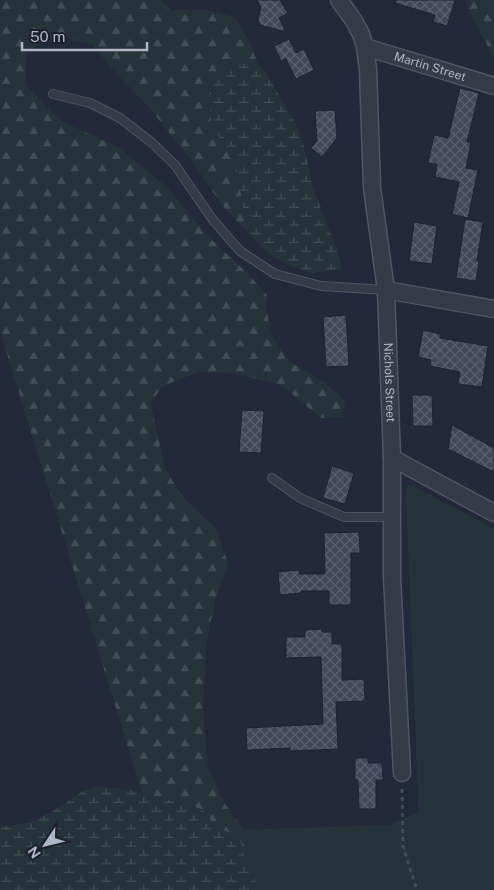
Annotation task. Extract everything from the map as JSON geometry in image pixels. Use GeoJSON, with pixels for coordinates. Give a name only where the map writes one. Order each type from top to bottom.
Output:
{"type":"FeatureCollection","features":[{"type":"Feature","properties":{"kind":"street","name":"Nichols Street"},"geometry":{"type":"LineString","coordinates":[[339,0],[354,20],[365,47],[368,69],[372,188],[386,290],[392,458],[392,577],[402,773]]}},
{"type":"Feature","properties":{"kind":"street","name":"Martin Street"},"geometry":{"type":"LineString","coordinates":[[365,47],[494,86]]}},
{"type":"Feature","properties":{"kind":"street"},"geometry":{"type":"LineString","coordinates":[[386,290],[494,308]]}},
{"type":"Feature","properties":{"kind":"street"},"geometry":{"type":"LineString","coordinates":[[392,458],[494,512]]}},
{"type":"Feature","properties":{"kind":"lane"},"geometry":{"type":"LineString","coordinates":[[53,94],[90,103],[120,118],[151,142],[174,165],[213,220],[240,251],[275,274],[321,286],[386,290]]}},
{"type":"Feature","properties":{"kind":"lane"},"geometry":{"type":"LineString","coordinates":[[272,478],[300,498],[344,517],[392,517]]}},
{"type":"Feature","properties":{"kind":"path"},"geometry":{"type":"LineString","coordinates":[[402,773],[403,847],[417,890]]}},
{"type":"Feature","properties":{"kind":"green space"},"geometry":{"type":"Polygon","coordinates":[[[0,0],[161,0],[170,10],[207,10],[234,17],[250,42],[258,65],[245,65],[232,69],[208,82],[208,92],[223,142],[233,155],[243,207],[252,237],[222,205],[192,161],[147,105],[111,68],[92,44],[59,37],[27,51],[25,85],[63,122],[118,147],[167,187],[207,235],[267,295],[266,307],[272,336],[290,362],[324,382],[345,401],[343,417],[321,418],[281,385],[233,373],[198,372],[161,387],[151,404],[165,469],[183,497],[217,530],[228,564],[216,598],[207,638],[203,708],[208,769],[225,804],[244,830],[389,825],[419,813],[406,489],[408,485],[412,485],[494,529],[494,890],[172,890],[0,331],[0,0]]]}},
{"type":"Feature","properties":{"kind":"green space"},"geometry":{"type":"Polygon","coordinates":[[[465,0],[494,0],[494,58],[477,27],[465,0]]]}},
{"type":"Feature","properties":{"kind":"green space"},"geometry":{"type":"Polygon","coordinates":[[[249,63],[258,65],[266,73],[294,120],[303,142],[313,188],[337,250],[342,269],[312,273],[283,263],[267,252],[252,237],[243,207],[233,155],[215,132],[211,122],[208,81],[240,65],[249,63]]]}},
{"type":"Feature","properties":{"kind":"green space"},"geometry":{"type":"Polygon","coordinates":[[[408,485],[412,485],[494,529],[494,890],[258,890],[243,830],[389,825],[419,812],[406,489],[408,485]]]}},
{"type":"Feature","properties":{"kind":"green space"},"geometry":{"type":"Polygon","coordinates":[[[100,786],[136,791],[199,808],[216,826],[233,834],[240,840],[245,858],[250,864],[255,866],[390,890],[0,890],[0,824],[6,826],[33,822],[81,792],[100,786]]]}},
{"type":"Feature","properties":{"kind":"building"},"geometry":{"type":"Polygon","coordinates":[[[257,0],[280,0],[288,13],[279,18],[286,32],[260,25],[258,19],[261,8],[257,0]]]}},
{"type":"Feature","properties":{"kind":"building"},"geometry":{"type":"Polygon","coordinates":[[[396,0],[455,0],[447,26],[433,22],[435,15],[395,3],[396,0]]]}},
{"type":"Feature","properties":{"kind":"building"},"geometry":{"type":"Polygon","coordinates":[[[289,39],[296,53],[304,49],[314,70],[296,79],[286,59],[281,61],[274,46],[289,39]]]}},
{"type":"Feature","properties":{"kind":"building"},"geometry":{"type":"Polygon","coordinates":[[[460,88],[479,93],[467,142],[471,142],[466,168],[478,170],[468,218],[452,214],[459,182],[435,177],[437,164],[428,163],[434,135],[448,138],[460,88]]]}},
{"type":"Feature","properties":{"kind":"building"},"geometry":{"type":"Polygon","coordinates":[[[335,110],[337,138],[322,157],[311,148],[317,141],[315,111],[335,110]]]}},
{"type":"Feature","properties":{"kind":"building"},"geometry":{"type":"Polygon","coordinates":[[[465,219],[483,222],[476,281],[456,278],[465,219]]]}},
{"type":"Feature","properties":{"kind":"building"},"geometry":{"type":"Polygon","coordinates":[[[414,222],[437,226],[432,264],[409,261],[414,222]]]}},
{"type":"Feature","properties":{"kind":"building"},"geometry":{"type":"Polygon","coordinates":[[[346,315],[349,366],[326,367],[323,317],[346,315]]]}},
{"type":"Feature","properties":{"kind":"building"},"geometry":{"type":"Polygon","coordinates":[[[423,330],[440,334],[440,338],[488,346],[482,387],[458,384],[460,372],[430,366],[431,360],[418,357],[423,330]]]}},
{"type":"Feature","properties":{"kind":"building"},"geometry":{"type":"Polygon","coordinates":[[[412,395],[432,395],[433,426],[413,426],[412,395]]]}},
{"type":"Feature","properties":{"kind":"building"},"geometry":{"type":"Polygon","coordinates":[[[242,410],[264,411],[261,453],[239,452],[242,410]]]}},
{"type":"Feature","properties":{"kind":"building"},"geometry":{"type":"Polygon","coordinates":[[[452,425],[494,448],[494,472],[448,449],[452,425]]]}},
{"type":"Feature","properties":{"kind":"building"},"geometry":{"type":"Polygon","coordinates":[[[332,466],[354,473],[345,504],[323,498],[332,466]]]}},
{"type":"Feature","properties":{"kind":"building"},"geometry":{"type":"Polygon","coordinates":[[[359,532],[360,553],[351,553],[351,605],[329,605],[329,591],[301,591],[301,593],[280,595],[278,572],[299,570],[299,574],[325,574],[324,533],[359,532]]]}},
{"type":"Feature","properties":{"kind":"building"},"geometry":{"type":"Polygon","coordinates":[[[322,629],[322,632],[332,632],[332,644],[342,644],[342,680],[364,679],[365,701],[336,702],[338,749],[290,751],[290,748],[247,750],[246,728],[323,724],[321,657],[286,658],[286,637],[305,637],[305,630],[322,629]]]}},
{"type":"Feature","properties":{"kind":"building"},"geometry":{"type":"Polygon","coordinates":[[[355,758],[368,758],[368,763],[382,763],[383,780],[376,780],[376,809],[359,809],[358,780],[355,780],[355,758]]]}}]}
